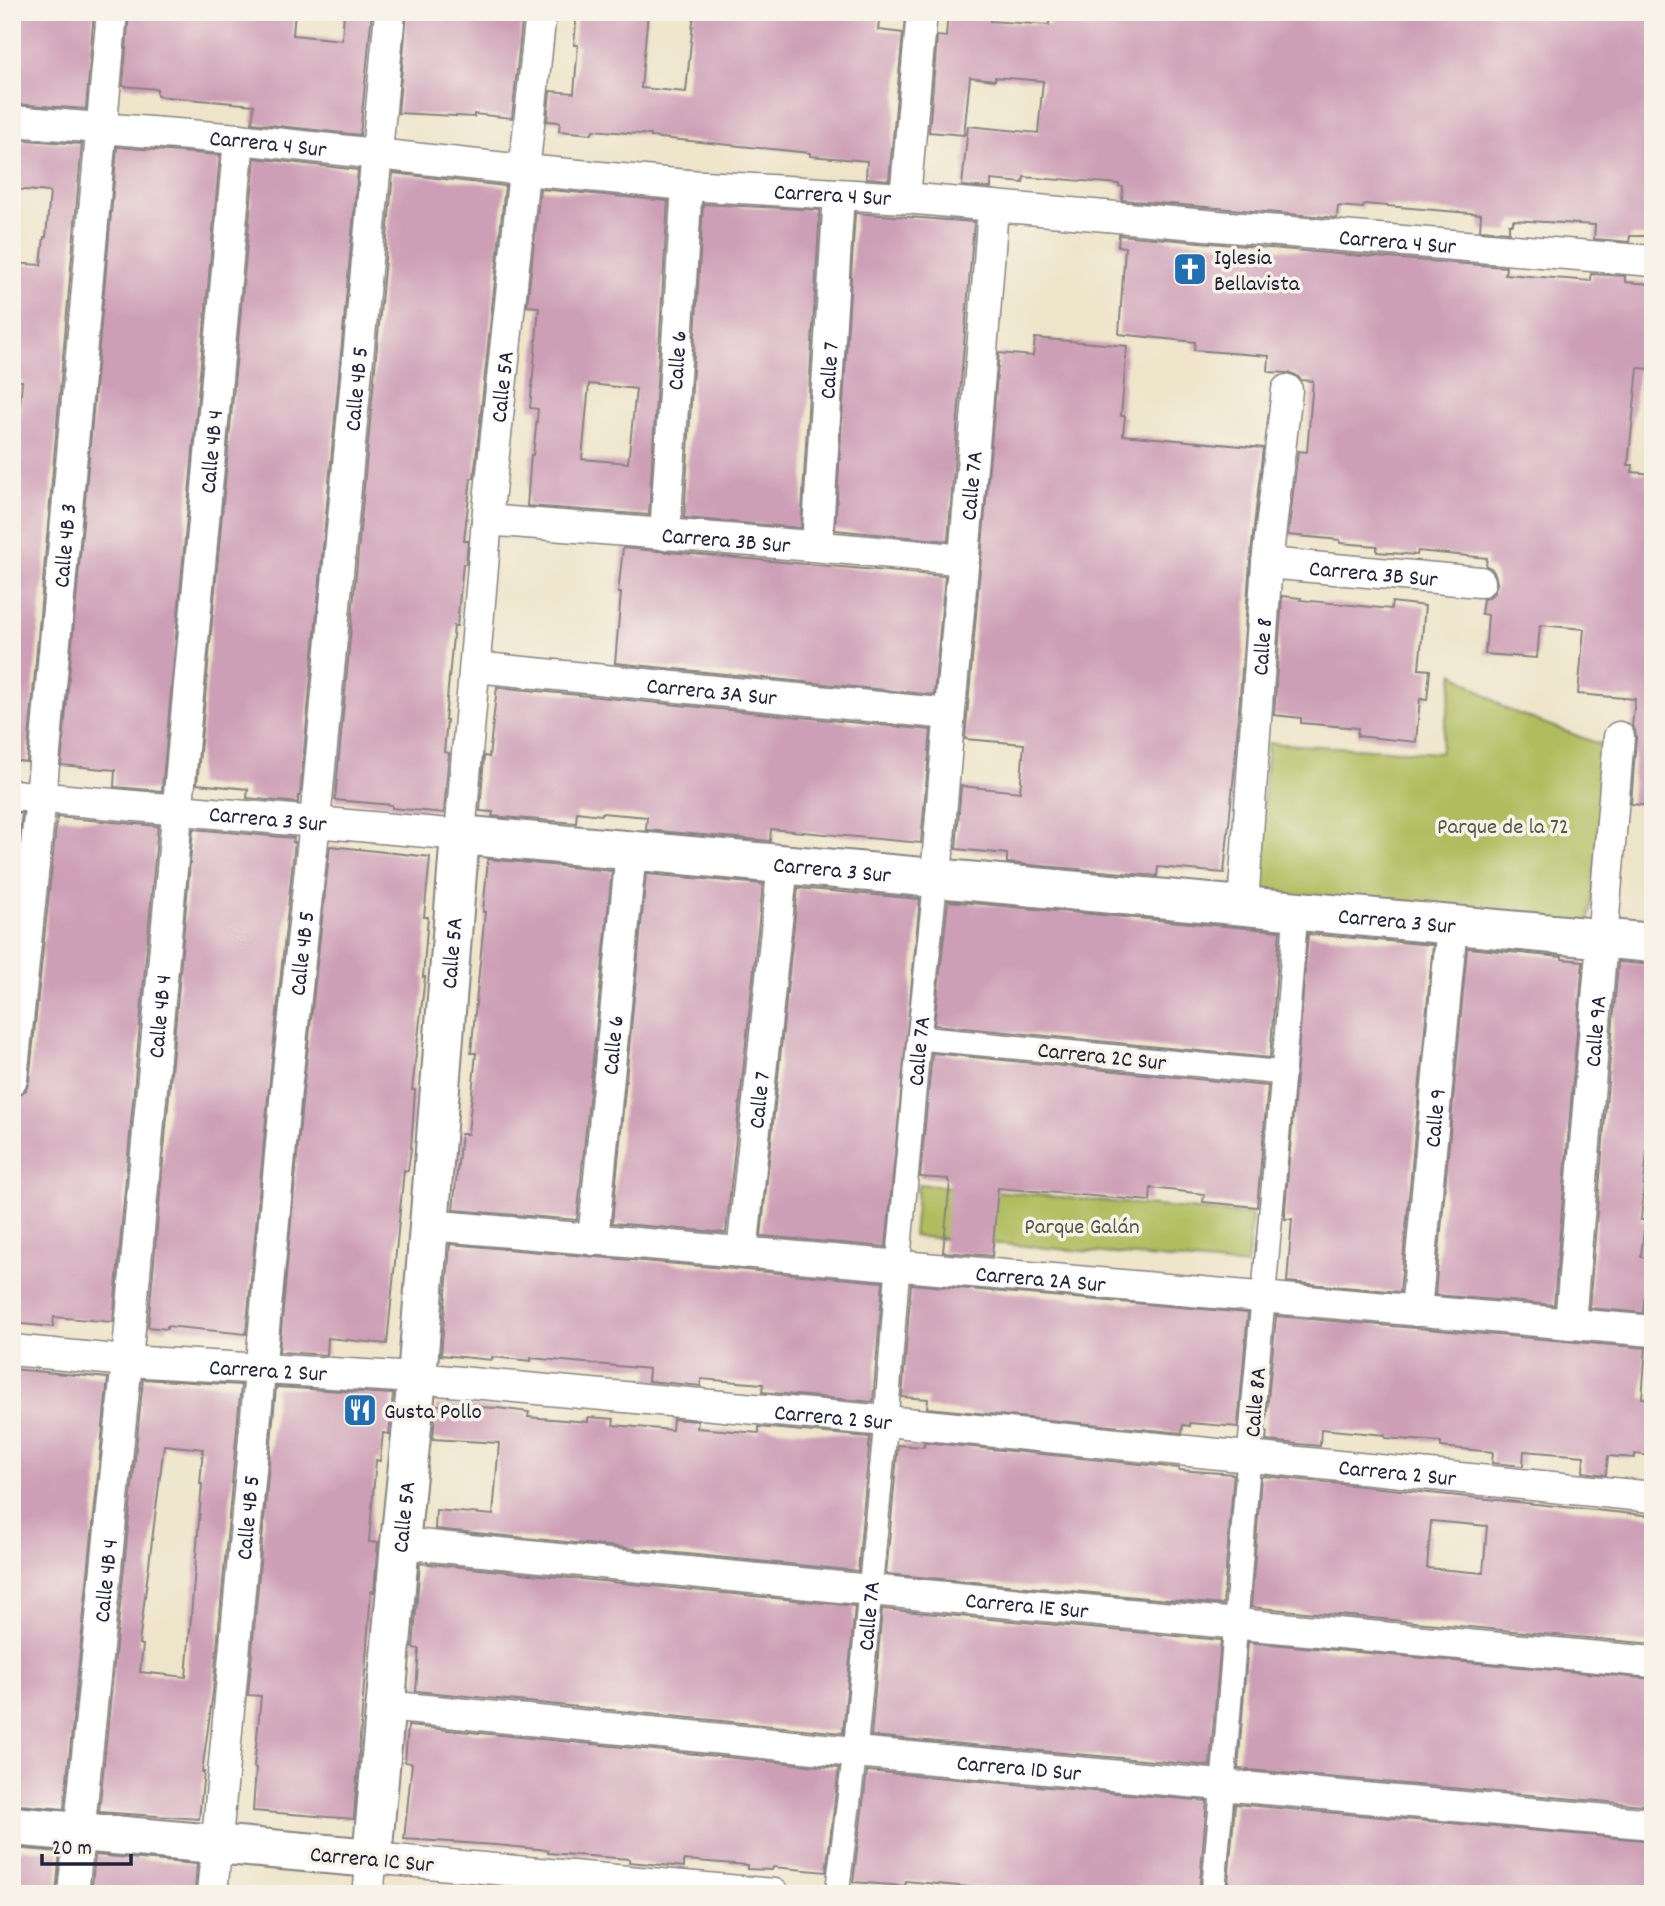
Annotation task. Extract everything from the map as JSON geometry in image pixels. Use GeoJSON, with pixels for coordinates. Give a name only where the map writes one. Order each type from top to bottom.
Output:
{"type":"FeatureCollection","features":[{"type":"Feature","properties":{"kind":"street","name":"Calle 4B 3"},"geometry":{"type":"LineString","coordinates":[[12,1079],[27,796],[112,12]]}},
{"type":"Feature","properties":{"kind":"street","name":"Calle 4B 5"},"geometry":{"type":"LineString","coordinates":[[212,1894],[390,12]]}},
{"type":"Feature","properties":{"kind":"street","name":"Calle 5A"},"geometry":{"type":"LineString","coordinates":[[370,1876],[417,1378],[487,520],[541,12]]}},
{"type":"Feature","properties":{"kind":"street"},"geometry":{"type":"LineString","coordinates":[[905,198],[922,12]]}},
{"type":"Feature","properties":{"kind":"street","name":"Carrera 4 Sur"},"geometry":{"type":"LineString","coordinates":[[12,121],[239,139],[687,185],[905,198],[1653,261]]}},
{"type":"Feature","properties":{"kind":"street","name":"Calle 4B 4"},"geometry":{"type":"LineString","coordinates":[[73,1894],[127,1361],[239,139]]}},
{"type":"Feature","properties":{"kind":"street","name":"Calle 6"},"geometry":{"type":"LineString","coordinates":[[665,535],[687,185]]}},
{"type":"Feature","properties":{"kind":"street","name":"Calle 7"},"geometry":{"type":"LineString","coordinates":[[817,545],[839,195]]}},
{"type":"Feature","properties":{"kind":"street","name":"Calle 7A"},"geometry":{"type":"LineString","coordinates":[[837,1894],[855,1752],[886,1421],[986,318],[993,206]]}},
{"type":"Feature","properties":{"kind":"street","name":"Calle 8"},"geometry":{"type":"LineString","coordinates":[[1243,905],[1267,563],[1287,390]]}},
{"type":"Feature","properties":{"kind":"street","name":"Carrera 3B Sur"},"geometry":{"type":"LineString","coordinates":[[487,520],[817,545],[964,560]]}},
{"type":"Feature","properties":{"kind":"street","name":"Carrera 3B Sur"},"geometry":{"type":"LineString","coordinates":[[1267,563],[1480,582]]}},
{"type":"Feature","properties":{"kind":"street","name":"Carrera 3A Sur"},"geometry":{"type":"LineString","coordinates":[[475,667],[949,714]]}},
{"type":"Feature","properties":{"kind":"street","name":"Calle 9A"},"geometry":{"type":"LineString","coordinates":[[1570,1324],[1619,737]]}},
{"type":"Feature","properties":{"kind":"street","name":"Carrera 3 Sur"},"geometry":{"type":"LineString","coordinates":[[27,796],[1653,943]]}},
{"type":"Feature","properties":{"kind":"street","name":"Calle 6"},"geometry":{"type":"LineString","coordinates":[[593,1240],[631,851]]}},
{"type":"Feature","properties":{"kind":"street","name":"Calle 7"},"geometry":{"type":"LineString","coordinates":[[741,1253],[783,864]]}},
{"type":"Feature","properties":{"kind":"street","name":"Calle 8A"},"geometry":{"type":"LineString","coordinates":[[1213,1894],[1296,910]]}},
{"type":"Feature","properties":{"kind":"street","name":"Calle 9"},"geometry":{"type":"LineString","coordinates":[[1416,1311],[1452,925]]}},
{"type":"Feature","properties":{"kind":"street","name":"Carrera 2C Sur"},"geometry":{"type":"LineString","coordinates":[[919,1038],[1284,1073]]}},
{"type":"Feature","properties":{"kind":"street","name":"Carrera 2A Sur"},"geometry":{"type":"LineString","coordinates":[[429,1225],[1653,1331]]}},
{"type":"Feature","properties":{"kind":"street","name":"Carrera 2 Sur"},"geometry":{"type":"LineString","coordinates":[[12,1350],[127,1361],[417,1378],[886,1421],[1653,1497]]}},
{"type":"Feature","properties":{"kind":"street","name":"Carrera 1E Sur"},"geometry":{"type":"LineString","coordinates":[[400,1543],[870,1590],[1653,1662]]}},
{"type":"Feature","properties":{"kind":"street","name":"Carrera 1D Sur"},"geometry":{"type":"LineString","coordinates":[[385,1706],[855,1752],[1653,1824]]}},
{"type":"Feature","properties":{"kind":"street","name":"Carrera 1C Sur"},"geometry":{"type":"LineString","coordinates":[[12,1826],[217,1844],[370,1876],[774,1894]]}},
{"type":"Feature","properties":{"kind":"green space","name":"Parque de la 72"},"geometry":{"type":"Polygon","coordinates":[[[1454,673],[1506,709],[1607,747],[1589,928],[1255,902],[1268,743],[1440,753],[1454,673]]]}},
{"type":"Feature","properties":{"kind":"green space","name":"Parque Galán"},"geometry":{"type":"Polygon","coordinates":[[[918,1184],[1252,1215],[1247,1266],[913,1236],[918,1184]]]}},
{"type":"Feature","properties":{"kind":"building"},"geometry":{"type":"Polygon","coordinates":[[[12,12],[94,12],[86,109],[12,104],[12,12]]]}},
{"type":"Feature","properties":{"kind":"building"},"geometry":{"type":"Polygon","coordinates":[[[129,12],[295,12],[293,35],[342,40],[344,12],[372,12],[360,135],[252,123],[254,105],[157,96],[157,89],[123,86],[129,12]]]}},
{"type":"Feature","properties":{"kind":"building"},"geometry":{"type":"Polygon","coordinates":[[[407,12],[523,12],[512,118],[474,114],[474,117],[398,113],[407,12]]]}},
{"type":"Feature","properties":{"kind":"building"},"geometry":{"type":"Polygon","coordinates":[[[577,12],[648,12],[641,88],[686,92],[694,12],[880,12],[878,30],[903,33],[889,180],[866,178],[867,161],[651,135],[593,130],[592,134],[559,131],[560,122],[547,121],[550,91],[574,93],[578,45],[574,45],[577,12]]]}},
{"type":"Feature","properties":{"kind":"building"},"geometry":{"type":"Polygon","coordinates":[[[948,12],[991,12],[990,21],[1049,25],[1050,12],[1135,12],[1179,16],[1179,12],[1186,12],[1255,17],[1255,12],[1653,12],[1653,236],[1630,236],[1629,242],[1594,239],[1595,225],[1513,220],[1513,224],[1509,224],[1509,232],[1480,230],[1481,214],[1364,204],[1363,208],[1338,206],[1337,218],[1122,200],[1123,187],[1119,184],[1060,179],[1024,177],[1023,183],[991,180],[991,188],[962,186],[968,126],[1038,133],[1043,81],[970,77],[964,135],[929,132],[937,36],[946,37],[948,12]]]}},
{"type":"Feature","properties":{"kind":"building"},"geometry":{"type":"Polygon","coordinates":[[[12,139],[82,144],[27,762],[12,760],[12,509],[22,381],[17,380],[19,356],[12,356],[12,263],[41,265],[50,192],[12,189],[12,139]]]}},
{"type":"Feature","properties":{"kind":"building"},"geometry":{"type":"Polygon","coordinates":[[[117,147],[220,155],[162,791],[114,787],[115,770],[61,765],[117,147]]]}},
{"type":"Feature","properties":{"kind":"building"},"geometry":{"type":"Polygon","coordinates":[[[255,158],[358,170],[298,803],[247,798],[248,789],[197,784],[255,158]]]}},
{"type":"Feature","properties":{"kind":"building"},"geometry":{"type":"Polygon","coordinates":[[[393,173],[505,186],[474,478],[471,478],[464,541],[468,541],[466,564],[463,564],[457,626],[454,626],[445,720],[444,752],[449,753],[444,813],[335,800],[393,173]]]}},
{"type":"Feature","properties":{"kind":"building"},"geometry":{"type":"Polygon","coordinates":[[[540,189],[668,201],[649,515],[527,506],[538,409],[530,408],[539,307],[527,306],[540,189]],[[589,384],[582,459],[628,463],[636,389],[589,384]]]}},
{"type":"Feature","properties":{"kind":"building"},"geometry":{"type":"Polygon","coordinates":[[[703,204],[820,210],[801,528],[684,518],[703,204]]]}},
{"type":"Feature","properties":{"kind":"building"},"geometry":{"type":"Polygon","coordinates":[[[855,213],[974,222],[948,541],[835,530],[855,213]]]}},
{"type":"Feature","properties":{"kind":"building"},"geometry":{"type":"Polygon","coordinates":[[[1119,235],[1506,267],[1505,274],[1591,281],[1591,274],[1625,276],[1625,282],[1653,284],[1650,369],[1638,368],[1628,465],[1633,465],[1632,472],[1653,474],[1653,806],[1631,804],[1636,738],[1632,726],[1635,699],[1578,694],[1584,629],[1540,625],[1537,658],[1485,654],[1488,615],[1481,614],[1483,599],[1494,593],[1497,583],[1495,574],[1486,566],[1487,558],[1418,551],[1417,555],[1377,552],[1377,546],[1288,535],[1298,451],[1307,452],[1313,381],[1301,380],[1290,373],[1268,372],[1269,356],[1194,350],[1195,342],[1119,334],[1125,247],[1118,246],[1119,235]]]}},
{"type":"Feature","properties":{"kind":"building"},"geometry":{"type":"Polygon","coordinates":[[[1035,338],[1127,346],[1121,416],[1125,416],[1123,435],[1263,448],[1250,562],[1224,873],[1158,867],[1157,876],[1007,863],[1007,854],[956,849],[961,786],[1020,792],[1024,744],[965,739],[999,353],[1033,356],[1035,338]]]}},
{"type":"Feature","properties":{"kind":"building"},"geometry":{"type":"Polygon","coordinates":[[[623,548],[945,576],[934,695],[615,663],[623,548]]]}},
{"type":"Feature","properties":{"kind":"building"},"geometry":{"type":"Polygon","coordinates":[[[1282,596],[1391,609],[1392,602],[1425,606],[1419,669],[1430,670],[1427,700],[1420,699],[1416,742],[1357,736],[1358,728],[1301,723],[1301,718],[1274,715],[1282,596]]]}},
{"type":"Feature","properties":{"kind":"building"},"geometry":{"type":"Polygon","coordinates":[[[497,687],[931,730],[921,843],[771,829],[770,841],[646,830],[647,817],[602,813],[577,812],[576,823],[492,816],[493,812],[480,811],[484,756],[489,757],[497,687]]]}},
{"type":"Feature","properties":{"kind":"building"},"geometry":{"type":"Polygon","coordinates":[[[12,813],[22,813],[12,906],[12,813]]]}},
{"type":"Feature","properties":{"kind":"building"},"geometry":{"type":"Polygon","coordinates":[[[57,817],[158,826],[113,1322],[54,1317],[53,1327],[12,1323],[12,1131],[15,1096],[26,1090],[29,1081],[57,817]]]}},
{"type":"Feature","properties":{"kind":"building"},"geometry":{"type":"Polygon","coordinates":[[[193,829],[294,838],[295,842],[246,1334],[167,1326],[167,1329],[148,1327],[193,829]]]}},
{"type":"Feature","properties":{"kind":"building"},"geometry":{"type":"Polygon","coordinates":[[[330,846],[430,857],[424,917],[428,917],[425,977],[412,1090],[415,1090],[411,1149],[408,1171],[404,1170],[387,1344],[328,1338],[327,1355],[279,1352],[303,1092],[330,846]]]}},
{"type":"Feature","properties":{"kind":"building"},"geometry":{"type":"Polygon","coordinates":[[[488,859],[612,871],[577,1220],[453,1210],[461,1134],[468,1134],[476,1053],[471,1053],[488,859]]]}},
{"type":"Feature","properties":{"kind":"building"},"geometry":{"type":"Polygon","coordinates":[[[646,874],[763,884],[726,1233],[612,1223],[646,874]]]}},
{"type":"Feature","properties":{"kind":"building"},"geometry":{"type":"Polygon","coordinates":[[[798,888],[920,899],[886,1247],[761,1236],[798,888]]]}},
{"type":"Feature","properties":{"kind":"building"},"geometry":{"type":"Polygon","coordinates":[[[948,901],[1280,931],[1270,1058],[934,1025],[948,901]]]}},
{"type":"Feature","properties":{"kind":"building"},"geometry":{"type":"Polygon","coordinates":[[[1308,934],[1433,945],[1400,1292],[1287,1282],[1292,1219],[1285,1219],[1285,1209],[1308,934]]]}},
{"type":"Feature","properties":{"kind":"building"},"geometry":{"type":"Polygon","coordinates":[[[1467,948],[1583,961],[1554,1305],[1435,1295],[1467,948]]]}},
{"type":"Feature","properties":{"kind":"building"},"geometry":{"type":"Polygon","coordinates":[[[1618,962],[1653,965],[1653,1083],[1641,1220],[1645,1220],[1641,1257],[1649,1258],[1643,1313],[1589,1308],[1618,962]]]}},
{"type":"Feature","properties":{"kind":"building"},"geometry":{"type":"Polygon","coordinates":[[[932,1053],[1268,1086],[1257,1207],[1203,1202],[1204,1194],[1151,1188],[1150,1201],[998,1188],[992,1256],[943,1252],[950,1182],[948,1179],[920,1177],[932,1053]]]}},
{"type":"Feature","properties":{"kind":"building"},"geometry":{"type":"Polygon","coordinates":[[[450,1244],[883,1282],[873,1402],[762,1392],[763,1384],[701,1379],[701,1386],[648,1381],[649,1369],[531,1358],[531,1361],[492,1357],[492,1360],[441,1355],[450,1244]]]}},
{"type":"Feature","properties":{"kind":"building"},"geometry":{"type":"Polygon","coordinates":[[[911,1284],[1248,1313],[1238,1427],[1190,1423],[1190,1426],[1183,1425],[1182,1433],[927,1408],[928,1399],[902,1397],[911,1284]]]}},
{"type":"Feature","properties":{"kind":"building"},"geometry":{"type":"Polygon","coordinates":[[[1276,1316],[1646,1348],[1642,1398],[1653,1399],[1653,1456],[1608,1456],[1606,1475],[1583,1472],[1584,1456],[1524,1451],[1523,1466],[1492,1463],[1493,1452],[1441,1447],[1441,1442],[1385,1438],[1385,1435],[1321,1429],[1320,1446],[1266,1441],[1276,1316]]]}},
{"type":"Feature","properties":{"kind":"building"},"geometry":{"type":"Polygon","coordinates":[[[12,1369],[108,1378],[64,1809],[19,1805],[20,1799],[12,1798],[12,1369]]]}},
{"type":"Feature","properties":{"kind":"building"},"geometry":{"type":"Polygon","coordinates":[[[143,1379],[241,1385],[199,1819],[99,1812],[143,1379]],[[164,1445],[139,1644],[143,1645],[140,1672],[186,1677],[203,1449],[164,1445]]]}},
{"type":"Feature","properties":{"kind":"building"},"geometry":{"type":"Polygon","coordinates":[[[276,1387],[393,1394],[389,1434],[383,1433],[380,1461],[376,1460],[369,1542],[378,1543],[374,1592],[371,1591],[354,1819],[253,1811],[261,1696],[248,1695],[276,1387]]]}},
{"type":"Feature","properties":{"kind":"building"},"geometry":{"type":"Polygon","coordinates":[[[436,1405],[498,1408],[529,1412],[528,1417],[588,1422],[588,1417],[614,1419],[613,1425],[672,1430],[673,1419],[698,1421],[697,1428],[759,1433],[759,1427],[870,1437],[858,1571],[435,1529],[436,1510],[493,1515],[499,1443],[433,1439],[436,1405]]]}},
{"type":"Feature","properties":{"kind":"building"},"geometry":{"type":"Polygon","coordinates":[[[924,1442],[1234,1474],[1223,1605],[886,1574],[898,1445],[924,1447],[924,1442]]]}},
{"type":"Feature","properties":{"kind":"building"},"geometry":{"type":"Polygon","coordinates":[[[1261,1477],[1653,1516],[1653,1644],[1251,1607],[1261,1477]],[[1431,1521],[1427,1568],[1483,1573],[1487,1526],[1431,1521]]]}},
{"type":"Feature","properties":{"kind":"building"},"geometry":{"type":"Polygon","coordinates":[[[420,1563],[855,1606],[843,1733],[416,1691],[419,1649],[413,1648],[420,1563]]]}},
{"type":"Feature","properties":{"kind":"building"},"geometry":{"type":"Polygon","coordinates":[[[882,1609],[1221,1640],[1210,1766],[871,1736],[882,1609]]]}},
{"type":"Feature","properties":{"kind":"building"},"geometry":{"type":"Polygon","coordinates":[[[1248,1642],[1653,1679],[1653,1806],[1238,1769],[1248,1642]]]}},
{"type":"Feature","properties":{"kind":"building"},"geometry":{"type":"Polygon","coordinates":[[[408,1726],[839,1768],[826,1872],[773,1867],[772,1870],[747,1869],[747,1865],[684,1860],[684,1867],[629,1862],[629,1859],[548,1853],[548,1850],[404,1839],[412,1763],[405,1762],[408,1726]]]}},
{"type":"Feature","properties":{"kind":"building"},"geometry":{"type":"Polygon","coordinates":[[[867,1771],[1207,1801],[1199,1894],[999,1894],[999,1890],[906,1881],[905,1886],[853,1882],[867,1771]]]}},
{"type":"Feature","properties":{"kind":"building"},"geometry":{"type":"Polygon","coordinates":[[[1235,1804],[1653,1841],[1653,1894],[1227,1894],[1235,1804]]]}},
{"type":"Feature","properties":{"kind":"building"},"geometry":{"type":"Polygon","coordinates":[[[14,1848],[60,1852],[56,1894],[12,1894],[14,1848]]]}},
{"type":"Feature","properties":{"kind":"building"},"geometry":{"type":"Polygon","coordinates":[[[95,1855],[197,1864],[195,1894],[91,1894],[95,1855]]]}},
{"type":"Feature","properties":{"kind":"place","name":"Iglesia Bellavista"},"geometry":{"type":"Point","coordinates":[1190,269]}},
{"type":"Feature","properties":{"kind":"place","name":"Gusta Pollo"},"geometry":{"type":"Point","coordinates":[360,1410]}}]}
